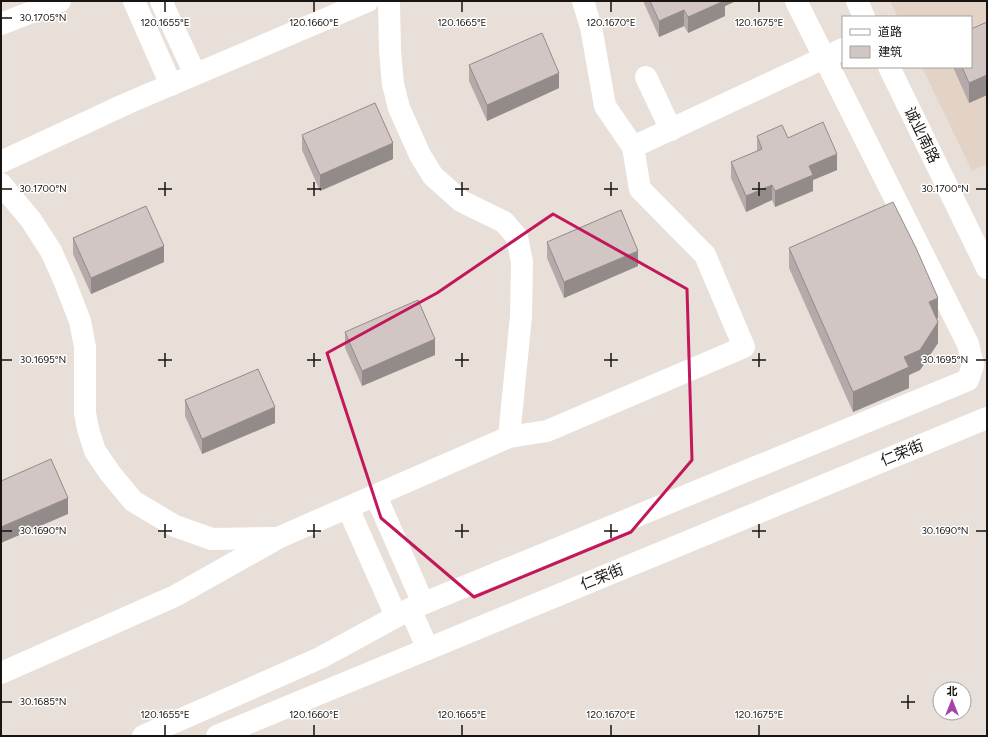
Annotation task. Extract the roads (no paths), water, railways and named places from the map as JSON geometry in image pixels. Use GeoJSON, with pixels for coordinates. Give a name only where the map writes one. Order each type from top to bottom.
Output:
{"type":"FeatureCollection","features":[{"type":"Feature","properties":{"kind":"street"},"geometry":{"type":"LineString","coordinates":[[1,24],[60,1]]}},
{"type":"Feature","properties":{"kind":"street"},"geometry":{"type":"LineString","coordinates":[[134,1],[171,85]]}},
{"type":"Feature","properties":{"kind":"street"},"geometry":{"type":"LineString","coordinates":[[162,1],[194,74]]}},
{"type":"Feature","properties":{"kind":"street"},"geometry":{"type":"LineString","coordinates":[[1,162],[194,74],[368,1]]}},
{"type":"Feature","properties":{"kind":"street"},"geometry":{"type":"LineString","coordinates":[[390,1],[390,51],[393,84],[399,108],[420,155],[433,176],[461,201],[504,222],[518,237],[522,262],[521,316],[509,437]]}},
{"type":"Feature","properties":{"kind":"street"},"geometry":{"type":"LineString","coordinates":[[1,673],[175,596],[280,538],[509,437],[547,431],[744,347],[705,255],[640,189],[633,147],[605,106],[591,27],[583,1]]}},
{"type":"Feature","properties":{"kind":"street"},"geometry":{"type":"LineString","coordinates":[[143,736],[320,658],[410,610],[968,380],[973,366],[968,344],[834,54],[796,1]]}},
{"type":"Feature","properties":{"kind":"street"},"geometry":{"type":"LineString","coordinates":[[856,1],[864,16]]}},
{"type":"Feature","properties":{"kind":"street"},"geometry":{"type":"LineString","coordinates":[[633,147],[834,54]]}},
{"type":"Feature","properties":{"kind":"street","name":"诚业南路"},"geometry":{"type":"LineString","coordinates":[[889,68],[987,268]]}},
{"type":"Feature","properties":{"kind":"street"},"geometry":{"type":"LineString","coordinates":[[646,77],[671,130]]}},
{"type":"Feature","properties":{"kind":"street"},"geometry":{"type":"LineString","coordinates":[[1,184],[31,220],[51,251],[80,321],[85,347],[86,413],[88,429],[95,451],[110,473],[133,501],[175,526],[212,539],[280,538]]}},
{"type":"Feature","properties":{"kind":"street","name":"仁荣街"},"geometry":{"type":"LineString","coordinates":[[217,736],[987,418]]}},
{"type":"Feature","properties":{"kind":"street"},"geometry":{"type":"LineString","coordinates":[[376,496],[410,610]]}},
{"type":"Feature","properties":{"kind":"street"},"geometry":{"type":"LineString","coordinates":[[348,508],[410,610],[428,649]]}}]}
